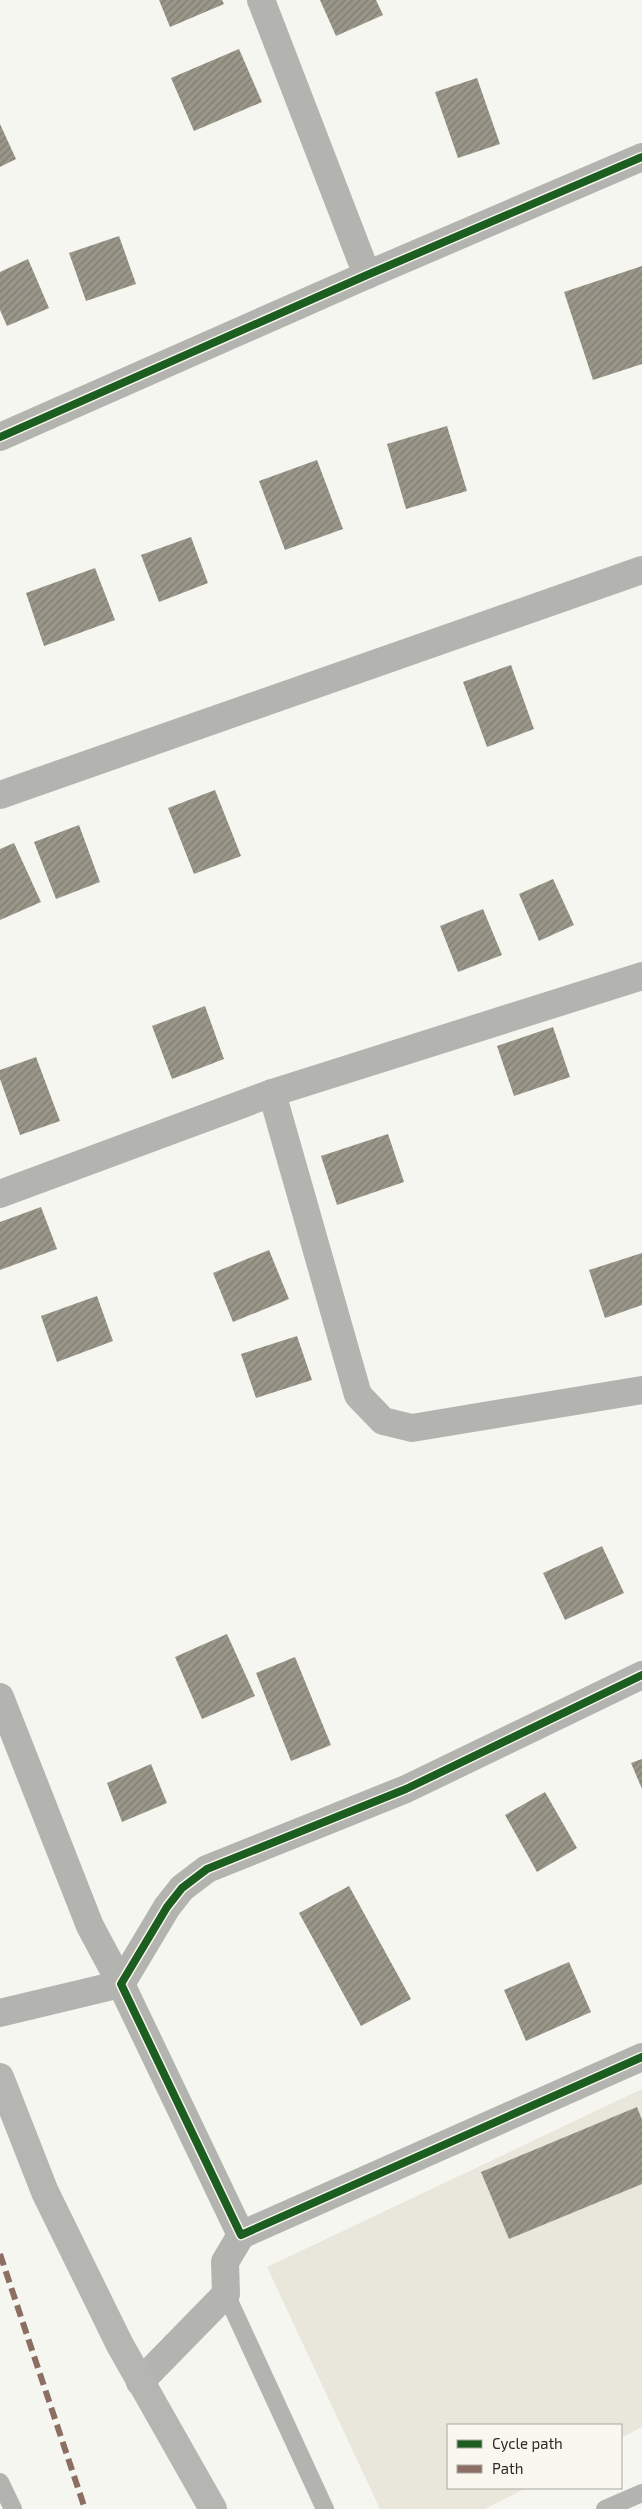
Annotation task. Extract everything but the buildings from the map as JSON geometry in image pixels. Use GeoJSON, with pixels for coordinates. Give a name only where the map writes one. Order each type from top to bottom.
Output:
{"type":"FeatureCollection","features":[{"type":"Feature","properties":{"kind":"main road"},"geometry":{"type":"LineString","coordinates":[[0,2077],[45,2192],[120,2346],[212,2509]]}},
{"type":"Feature","properties":{"kind":"street"},"geometry":{"type":"LineString","coordinates":[[261,0],[367,275]]}},
{"type":"Feature","properties":{"kind":"street"},"geometry":{"type":"LineString","coordinates":[[0,437],[367,275],[642,157]]}},
{"type":"Feature","properties":{"kind":"street"},"geometry":{"type":"LineString","coordinates":[[0,795],[642,570]]}},
{"type":"Feature","properties":{"kind":"street"},"geometry":{"type":"LineString","coordinates":[[0,1194],[272,1093],[642,976]]}},
{"type":"Feature","properties":{"kind":"street"},"geometry":{"type":"LineString","coordinates":[[272,1093],[358,1395],[383,1420],[412,1428],[642,1390]]}},
{"type":"Feature","properties":{"kind":"street"},"geometry":{"type":"LineString","coordinates":[[0,2013],[120,1984],[167,1906],[182,1888],[207,1869],[406,1789],[642,1675]]}},
{"type":"Feature","properties":{"kind":"street"},"geometry":{"type":"LineString","coordinates":[[0,1697],[90,1926],[241,2235]]}},
{"type":"Feature","properties":{"kind":"street"},"geometry":{"type":"LineString","coordinates":[[140,2382],[226,2294],[225,2262],[241,2235],[642,2057]]}},
{"type":"Feature","properties":{"kind":"lane"},"geometry":{"type":"LineString","coordinates":[[226,2294],[325,2509]]}},
{"type":"Feature","properties":{"kind":"lane"},"geometry":{"type":"LineString","coordinates":[[0,2482],[13,2509]]}},
{"type":"Feature","properties":{"kind":"lane"},"geometry":{"type":"LineString","coordinates":[[606,2509],[642,2493]]}},
{"type":"Feature","properties":{"kind":"shaded area"},"geometry":{"type":"Polygon","coordinates":[[[642,2089],[642,2427],[622,2437],[622,2424],[447,2424],[447,2489],[524,2489],[485,2509],[380,2509],[267,2267],[642,2089]]]}},
{"type":"Feature","properties":{"kind":"marked path"},"geometry":{"type":"LineString","coordinates":[[0,2254],[85,2509]]}},
{"type":"Feature","properties":{"kind":"cycle path"},"geometry":{"type":"LineString","coordinates":[[0,437],[367,275],[642,157]]}},
{"type":"Feature","properties":{"kind":"cycle path"},"geometry":{"type":"LineString","coordinates":[[642,1675],[406,1789],[207,1869],[182,1888],[167,1907],[121,1984],[241,2235],[642,2057]]}}]}
